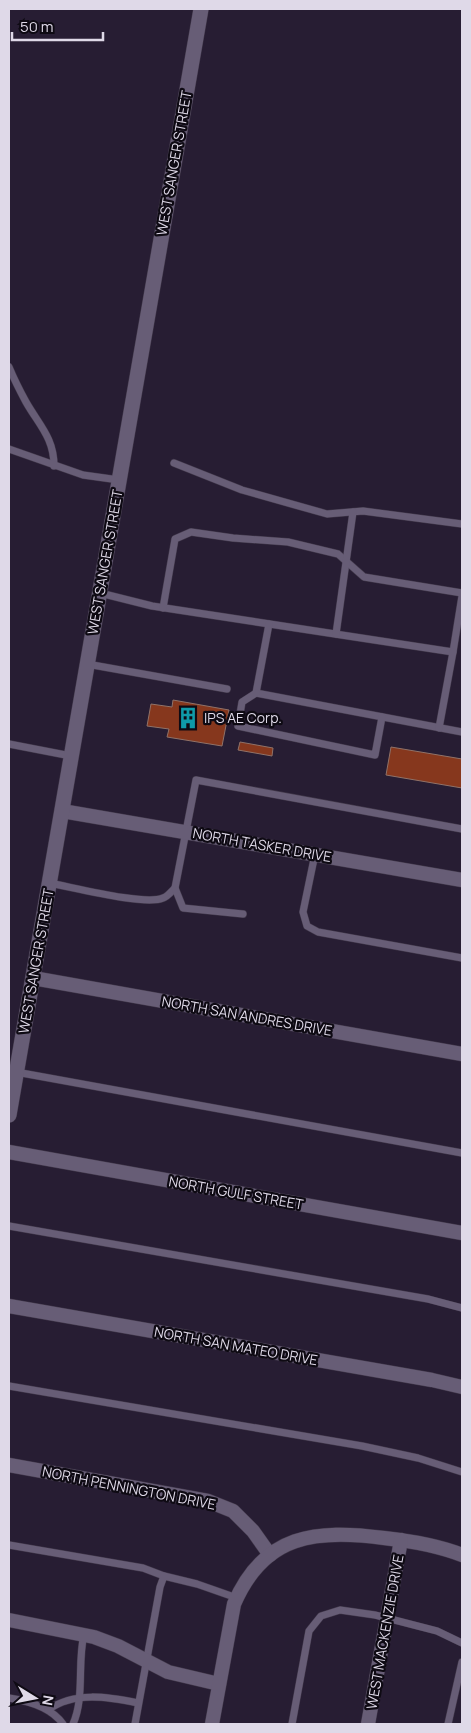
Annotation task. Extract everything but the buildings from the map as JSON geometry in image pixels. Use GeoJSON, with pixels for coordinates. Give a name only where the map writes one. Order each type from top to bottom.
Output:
{"type":"FeatureCollection","features":[{"type":"Feature","properties":{"kind":"main road","name":"WEST SANGER STREET"},"geometry":{"type":"LineString","coordinates":[[9,1115],[11,1088],[16,1072],[50,883],[201,9]]}},
{"type":"Feature","properties":{"kind":"street","name":"NORTH TASKER DRIVE"},"geometry":{"type":"LineString","coordinates":[[62,810],[462,880]]}},
{"type":"Feature","properties":{"kind":"street","name":"NORTH SAN ANDRES DRIVE"},"geometry":{"type":"LineString","coordinates":[[33,978],[462,1054]]}},
{"type":"Feature","properties":{"kind":"street","name":"NORTH GULF STREET"},"geometry":{"type":"LineString","coordinates":[[9,1152],[462,1234]]}},
{"type":"Feature","properties":{"kind":"street","name":"NORTH SAN MATEO DRIVE"},"geometry":{"type":"LineString","coordinates":[[9,1306],[462,1387]]}},
{"type":"Feature","properties":{"kind":"street","name":"NORTH PENNINGTON DRIVE"},"geometry":{"type":"LineString","coordinates":[[9,1464],[208,1501],[233,1512],[254,1531],[270,1555]]}},
{"type":"Feature","properties":{"kind":"street"},"geometry":{"type":"LineString","coordinates":[[212,1724],[237,1598],[241,1587],[270,1555],[289,1542],[327,1533],[346,1533],[434,1545],[462,1555]]}},
{"type":"Feature","properties":{"kind":"street","name":"WEST MACKENZIE DRIVE"},"geometry":{"type":"LineString","coordinates":[[368,1724],[401,1540]]}},
{"type":"Feature","properties":{"kind":"street"},"geometry":{"type":"LineString","coordinates":[[9,1620],[84,1634],[118,1646],[168,1672],[219,1684]]}},
{"type":"Feature","properties":{"kind":"lane"},"geometry":{"type":"LineString","coordinates":[[9,367],[25,401],[52,442],[54,466]]}},
{"type":"Feature","properties":{"kind":"lane"},"geometry":{"type":"LineString","coordinates":[[9,449],[83,475],[119,480]]}},
{"type":"Feature","properties":{"kind":"lane"},"geometry":{"type":"LineString","coordinates":[[174,463],[242,490],[327,514],[363,511],[462,524]]}},
{"type":"Feature","properties":{"kind":"lane"},"geometry":{"type":"LineString","coordinates":[[336,634],[353,512]]}},
{"type":"Feature","properties":{"kind":"lane"},"geometry":{"type":"LineString","coordinates":[[163,608],[175,539],[191,532],[233,538],[288,542],[338,554],[364,577],[462,594],[439,728]]}},
{"type":"Feature","properties":{"kind":"lane"},"geometry":{"type":"LineString","coordinates":[[100,593],[163,608],[453,652]]}},
{"type":"Feature","properties":{"kind":"lane"},"geometry":{"type":"LineString","coordinates":[[256,693],[269,624]]}},
{"type":"Feature","properties":{"kind":"lane"},"geometry":{"type":"LineString","coordinates":[[88,664],[228,689]]}},
{"type":"Feature","properties":{"kind":"lane"},"geometry":{"type":"LineString","coordinates":[[382,717],[375,754],[238,726],[242,702],[256,693],[462,732]]}},
{"type":"Feature","properties":{"kind":"lane"},"geometry":{"type":"LineString","coordinates":[[9,744],[72,756]]}},
{"type":"Feature","properties":{"kind":"lane"},"geometry":{"type":"LineString","coordinates":[[243,914],[183,908],[175,888],[196,780],[462,829]]}},
{"type":"Feature","properties":{"kind":"lane"},"geometry":{"type":"LineString","coordinates":[[314,854],[303,912],[307,926],[318,932],[462,958]]}},
{"type":"Feature","properties":{"kind":"lane"},"geometry":{"type":"LineString","coordinates":[[50,883],[127,897],[156,900],[164,898],[175,888]]}},
{"type":"Feature","properties":{"kind":"lane"},"geometry":{"type":"LineString","coordinates":[[16,1072],[462,1153]]}},
{"type":"Feature","properties":{"kind":"lane"},"geometry":{"type":"LineString","coordinates":[[9,1226],[428,1298],[462,1308]]}},
{"type":"Feature","properties":{"kind":"lane"},"geometry":{"type":"LineString","coordinates":[[9,1386],[362,1446],[418,1458],[462,1472]]}},
{"type":"Feature","properties":{"kind":"lane"},"geometry":{"type":"LineString","coordinates":[[9,1545],[143,1568],[237,1598]]}},
{"type":"Feature","properties":{"kind":"lane"},"geometry":{"type":"LineString","coordinates":[[135,1724],[160,1587],[164,1576]]}},
{"type":"Feature","properties":{"kind":"lane"},"geometry":{"type":"LineString","coordinates":[[292,1724],[309,1631],[321,1616],[340,1610],[375,1615],[387,1620],[437,1631],[462,1644]]}},
{"type":"Feature","properties":{"kind":"lane"},"geometry":{"type":"LineString","coordinates":[[73,1724],[79,1710],[79,1672],[84,1634]]}},
{"type":"Feature","properties":{"kind":"lane"},"geometry":{"type":"LineString","coordinates":[[448,1724],[462,1662]]}},
{"type":"Feature","properties":{"kind":"lane"},"geometry":{"type":"LineString","coordinates":[[9,1698],[48,1710],[57,1716],[63,1724]]}},
{"type":"Feature","properties":{"kind":"lane"},"geometry":{"type":"LineString","coordinates":[[48,1710],[59,1702],[79,1698],[114,1698],[138,1703]]}},
{"type":"Feature","properties":{"kind":"place","name":"IPS AE Corp."},"geometry":{"type":"Point","coordinates":[188,718]}}]}
